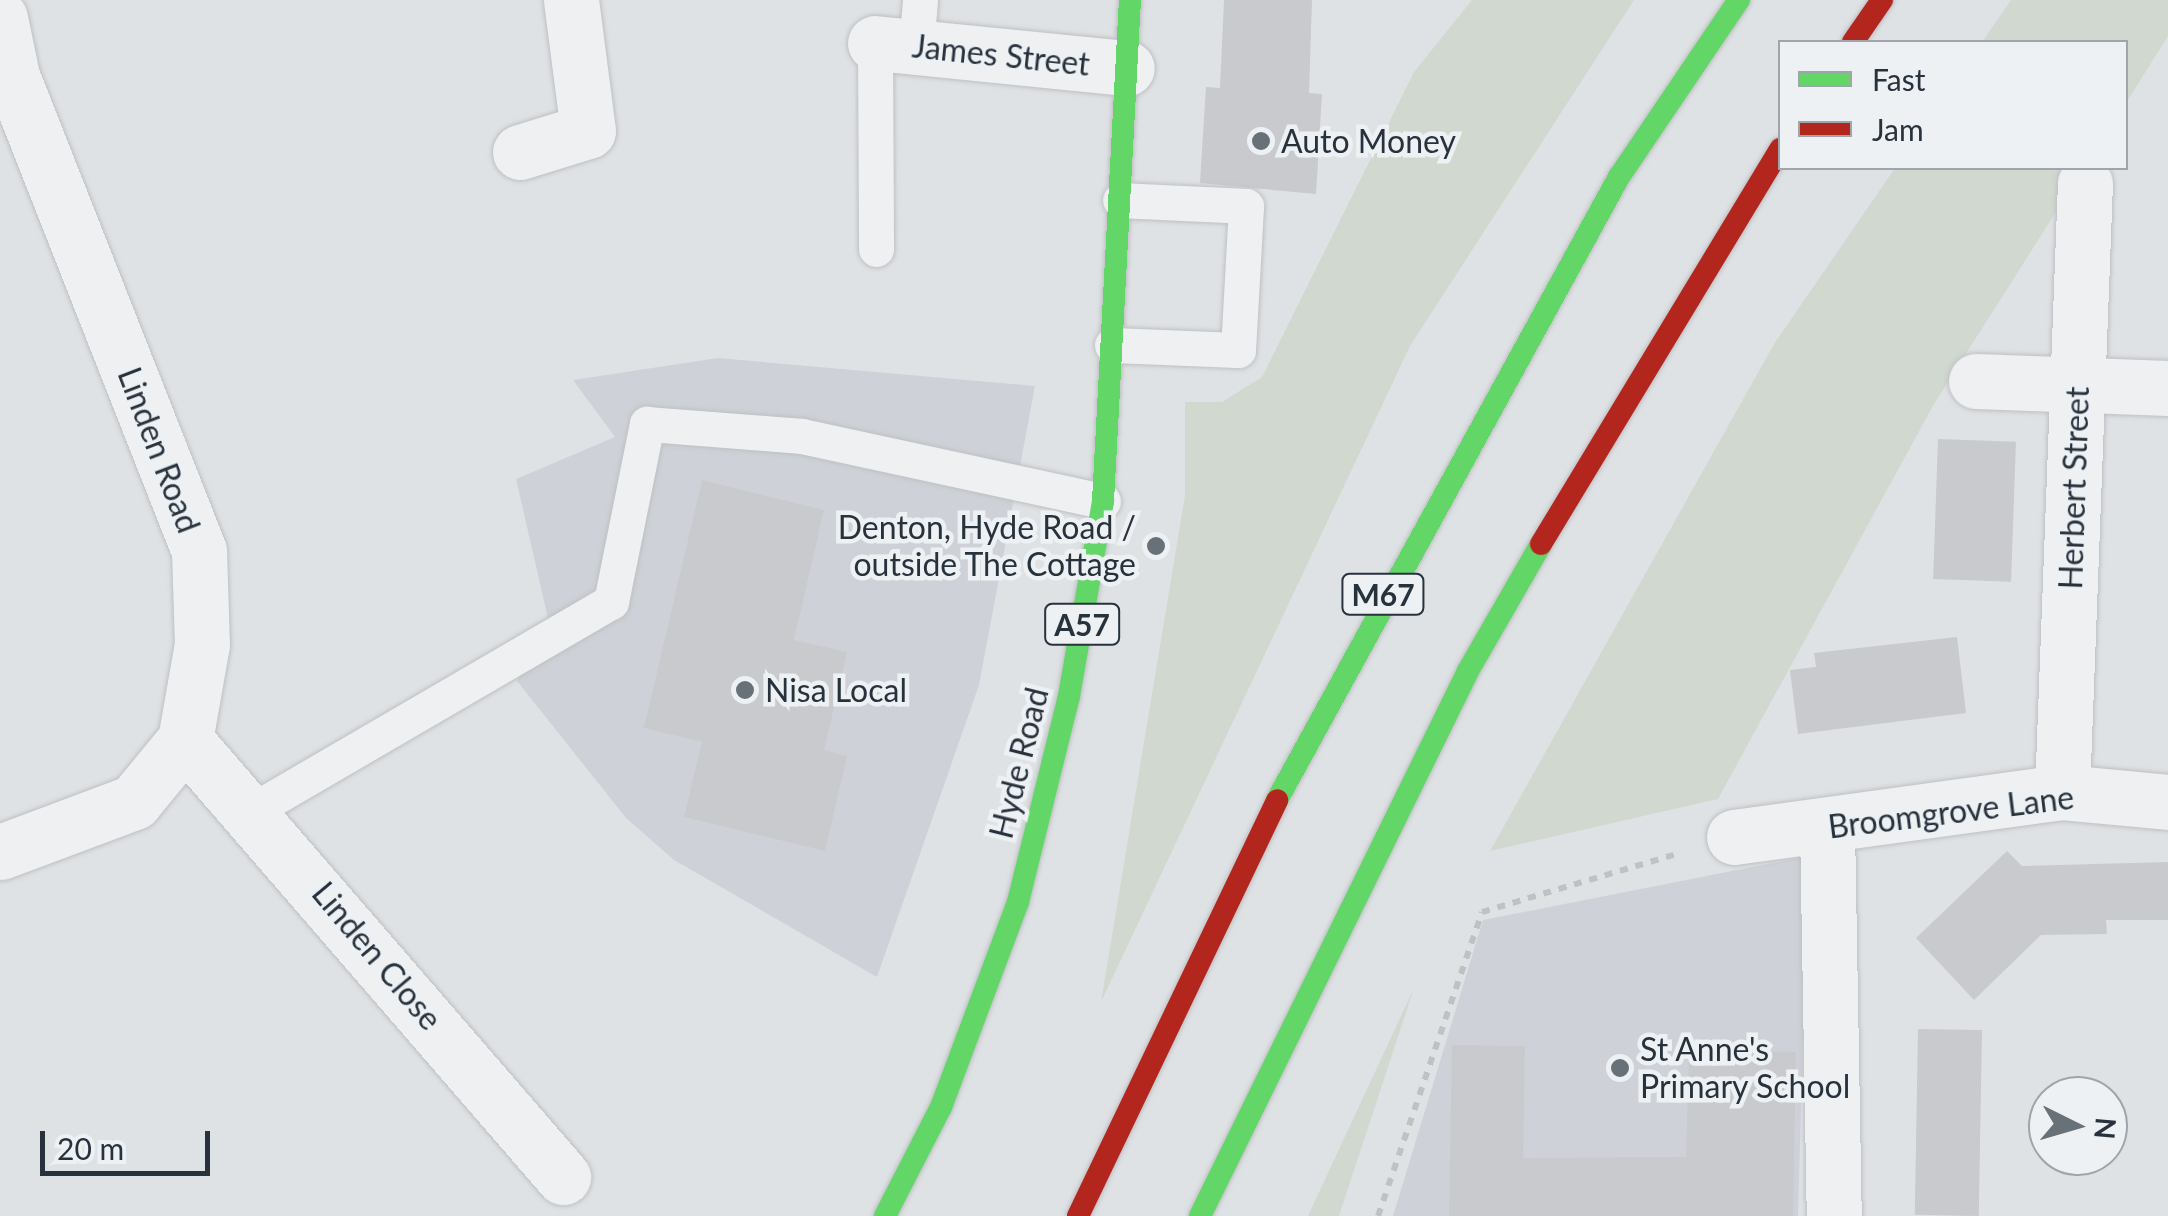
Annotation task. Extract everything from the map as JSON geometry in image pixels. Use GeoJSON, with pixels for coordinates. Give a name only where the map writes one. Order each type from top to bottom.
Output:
{"type":"FeatureCollection","features":[{"type":"Feature","properties":{"kind":"main road","name":"Hyde Road"},"geometry":{"type":"LineString","coordinates":[[885,1216],[941,1107],[1018,902],[1070,696],[1103,501],[1130,0]]}},
{"type":"Feature","properties":{"kind":"main road","name":"M67"},"geometry":{"type":"LineString","coordinates":[[1078,1216],[1328,693],[1619,177],[1738,0]]}},
{"type":"Feature","properties":{"kind":"main road"},"geometry":{"type":"LineString","coordinates":[[1854,40],[1882,0]]}},
{"type":"Feature","properties":{"kind":"main road"},"geometry":{"type":"LineString","coordinates":[[1200,1216],[1468,671],[1707,257],[1778,152]]}},
{"type":"Feature","properties":{"kind":"street"},"geometry":{"type":"LineString","coordinates":[[520,152],[588,131],[571,0]]}},
{"type":"Feature","properties":{"kind":"street","name":"Linden Road"},"geometry":{"type":"LineString","coordinates":[[0,18],[12,76],[199,551],[202,644],[185,740],[134,802],[0,852]]}},
{"type":"Feature","properties":{"kind":"street","name":"James Street"},"geometry":{"type":"LineString","coordinates":[[904,30],[1127,68]]}},
{"type":"Feature","properties":{"kind":"street","name":"Herbert Street"},"geometry":{"type":"LineString","coordinates":[[2062,792],[2085,183]]}},
{"type":"Feature","properties":{"kind":"street"},"geometry":{"type":"LineString","coordinates":[[1976,381],[2168,388]]}},
{"type":"Feature","properties":{"kind":"street","name":"Linden Close"},"geometry":{"type":"LineString","coordinates":[[185,740],[254,810],[563,1177]]}},
{"type":"Feature","properties":{"kind":"street","name":"Broomgrove Lane"},"geometry":{"type":"LineString","coordinates":[[1734,837],[2062,792],[2168,802]]}},
{"type":"Feature","properties":{"kind":"street"},"geometry":{"type":"LineString","coordinates":[[1827,827],[1834,1216]]}},
{"type":"Feature","properties":{"kind":"lane"},"geometry":{"type":"LineString","coordinates":[[876,249],[904,30]]}},
{"type":"Feature","properties":{"kind":"lane"},"geometry":{"type":"LineString","coordinates":[[1112,345],[1238,350],[1246,206],[1120,200]]}},
{"type":"Feature","properties":{"kind":"lane"},"geometry":{"type":"LineString","coordinates":[[254,810],[611,602],[647,424],[802,436],[1103,501]]}},
{"type":"Feature","properties":{"kind":"path"},"geometry":{"type":"LineString","coordinates":[[1378,1216],[1482,912],[1734,837]]}},
{"type":"Feature","properties":{"kind":"shaded area"},"geometry":{"type":"Polygon","coordinates":[[[1472,0],[1634,0],[1410,346],[1101,1002],[1185,495],[1185,402],[1222,402],[1262,377],[1414,72],[1472,0]]]}},
{"type":"Feature","properties":{"kind":"shaded area"},"geometry":{"type":"Polygon","coordinates":[[[2011,0],[2168,0],[2168,36],[2128,100],[2128,40],[1983,40],[2011,0]]]}},
{"type":"Feature","properties":{"kind":"shaded area"},"geometry":{"type":"Polygon","coordinates":[[[1894,170],[2083,170],[1934,404],[1718,799],[1490,851],[1774,344],[1894,170]]]}},
{"type":"Feature","properties":{"kind":"shaded area"},"geometry":{"type":"Polygon","coordinates":[[[718,358],[1035,386],[979,685],[877,977],[674,860],[626,818],[517,681],[549,623],[516,479],[615,437],[573,380],[718,358]]]}},
{"type":"Feature","properties":{"kind":"shaded area","name":"St Anne's Primary School"},"geometry":{"type":"Polygon","coordinates":[[[1808,856],[1798,1216],[1393,1216],[1483,920],[1808,856]]]}},
{"type":"Feature","properties":{"kind":"shaded area"},"geometry":{"type":"Polygon","coordinates":[[[1414,988],[1339,1216],[1308,1216],[1414,988]]]}},
{"type":"Feature","properties":{"kind":"building"},"geometry":{"type":"Polygon","coordinates":[[[1224,0],[1312,0],[1309,93],[1322,94],[1316,194],[1200,183],[1206,87],[1220,88],[1224,0]]]}},
{"type":"Feature","properties":{"kind":"building"},"geometry":{"type":"Polygon","coordinates":[[[1938,439],[2016,442],[2011,582],[1933,579],[1938,439]]]}},
{"type":"Feature","properties":{"kind":"building","name":"Nisa Local"},"geometry":{"type":"Polygon","coordinates":[[[702,480],[824,510],[794,640],[847,652],[824,750],[847,756],[825,851],[684,817],[702,742],[644,728],[702,480]]]}},
{"type":"Feature","properties":{"kind":"building"},"geometry":{"type":"Polygon","coordinates":[[[1957,637],[1966,713],[1798,734],[1790,670],[1816,667],[1814,653],[1957,637]]]}},
{"type":"Feature","properties":{"kind":"building"},"geometry":{"type":"Polygon","coordinates":[[[2007,851],[2022,866],[2168,862],[2168,920],[2106,920],[2107,934],[2041,935],[1974,1000],[1916,938],[2007,851]]]}},
{"type":"Feature","properties":{"kind":"building"},"geometry":{"type":"Polygon","coordinates":[[[1918,1029],[1982,1030],[1979,1216],[1915,1215],[1918,1029]]]}},
{"type":"Feature","properties":{"kind":"building"},"geometry":{"type":"Polygon","coordinates":[[[1452,1045],[1525,1046],[1523,1158],[1686,1157],[1689,1050],[1796,1052],[1793,1216],[1449,1216],[1452,1045]]]}},
{"type":"Feature","properties":{"kind":"traffic: fast"},"geometry":{"type":"LineString","coordinates":[[885,1216],[941,1107],[1018,902],[1069,696],[1103,501],[1130,0]]}},
{"type":"Feature","properties":{"kind":"traffic: fast"},"geometry":{"type":"LineString","coordinates":[[1277,800],[1619,177],[1739,0]]}},
{"type":"Feature","properties":{"kind":"traffic: fast"},"geometry":{"type":"LineString","coordinates":[[1200,1216],[1468,671],[1541,544]]}},
{"type":"Feature","properties":{"kind":"traffic: jam"},"geometry":{"type":"LineString","coordinates":[[1854,40],[1882,0]]}},
{"type":"Feature","properties":{"kind":"traffic: jam"},"geometry":{"type":"LineString","coordinates":[[1541,544],[1778,152]]}},
{"type":"Feature","properties":{"kind":"traffic: jam"},"geometry":{"type":"LineString","coordinates":[[1078,1216],[1277,800]]}},
{"type":"Feature","properties":{"kind":"place","name":"Auto Money"},"geometry":{"type":"Point","coordinates":[1261,141]}},
{"type":"Feature","properties":{"kind":"place","name":"Denton, Hyde Road / outside The Cottage"},"geometry":{"type":"Point","coordinates":[1156,546]}},
{"type":"Feature","properties":{"kind":"place","name":"Nisa Local"},"geometry":{"type":"Point","coordinates":[745,690]}},
{"type":"Feature","properties":{"kind":"place","name":"St Anne's Primary School"},"geometry":{"type":"Point","coordinates":[1620,1068]}}]}
